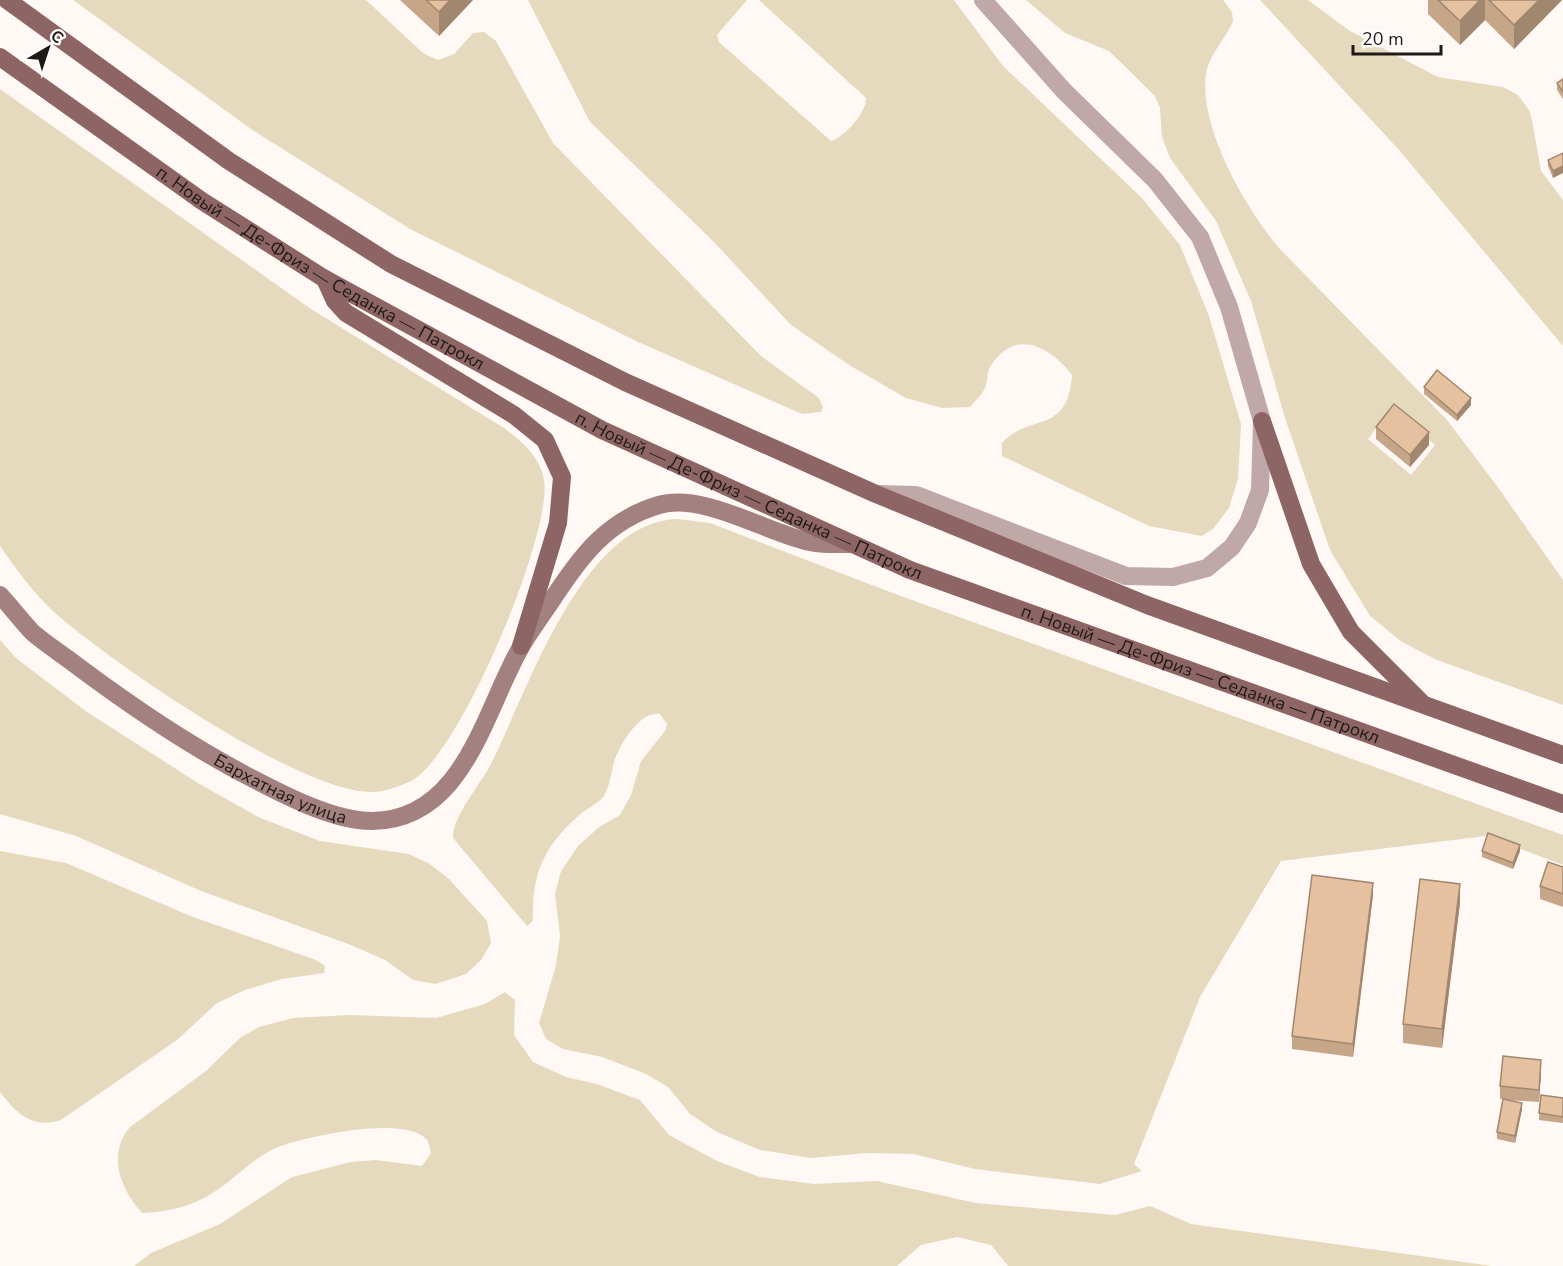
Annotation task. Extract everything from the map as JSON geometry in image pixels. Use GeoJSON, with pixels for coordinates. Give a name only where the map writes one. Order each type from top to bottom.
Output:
{"type":"FeatureCollection","features":[{"type":"Feature","properties":{"kind":"main road"},"geometry":{"type":"LineString","coordinates":[[7,0],[229,161],[392,264],[625,382],[876,494],[1147,604],[1563,755]]}},
{"type":"Feature","properties":{"kind":"main road","name":"п. Новый — Де-Фриз — Седанка — Патрокл"},"geometry":{"type":"LineString","coordinates":[[0,57],[202,201],[325,279],[602,430],[910,570],[1563,804]]}},
{"type":"Feature","properties":{"kind":"main road"},"geometry":{"type":"LineString","coordinates":[[325,279],[335,301],[346,313],[514,415],[545,440],[562,477],[558,523],[521,646]]}},
{"type":"Feature","properties":{"kind":"main road"},"geometry":{"type":"LineString","coordinates":[[1262,421],[1311,564],[1351,632],[1424,706]]}},
{"type":"Feature","properties":{"kind":"main road","name":"Бархатная улица"},"geometry":{"type":"LineString","coordinates":[[0,595],[33,632],[100,682],[210,756],[267,787],[328,812],[370,821],[410,815],[429,803],[445,788],[483,729],[521,646],[583,553],[609,529],[635,513],[661,504],[710,507],[811,542],[849,544]]}},
{"type":"Feature","properties":{"kind":"street"},"geometry":{"type":"LineString","coordinates":[[876,494],[916,495],[1125,576],[1173,577],[1207,568],[1232,548],[1248,523],[1260,490],[1262,421],[1229,308],[1200,237],[1155,180],[1064,92],[983,0]]}},
{"type":"Feature","properties":{"kind":"shaded area"},"geometry":{"type":"Polygon","coordinates":[[[73,0],[366,0],[423,53],[438,60],[454,54],[473,33],[484,32],[496,41],[553,143],[761,356],[819,398],[823,407],[821,412],[802,414],[638,342],[410,229],[251,129],[73,0]]]}},
{"type":"Feature","properties":{"kind":"shaded area"},"geometry":{"type":"Polygon","coordinates":[[[528,0],[747,0],[717,35],[719,42],[831,141],[842,135],[859,117],[866,98],[759,0],[954,0],[1003,66],[1142,198],[1180,245],[1209,316],[1241,424],[1238,479],[1229,508],[1213,529],[1202,536],[1149,526],[1002,456],[1002,443],[1023,428],[1055,415],[1063,407],[1069,394],[1072,375],[1043,349],[1021,344],[1010,347],[990,367],[985,388],[970,407],[942,408],[906,398],[849,365],[791,325],[713,241],[590,122],[528,0]]]}},
{"type":"Feature","properties":{"kind":"shaded area"},"geometry":{"type":"Polygon","coordinates":[[[1026,0],[1223,0],[1232,12],[1233,21],[1207,69],[1205,90],[1216,139],[1226,164],[1252,211],[1279,248],[1447,420],[1563,580],[1563,705],[1437,660],[1402,642],[1370,616],[1330,550],[1285,418],[1251,301],[1216,221],[1170,158],[1162,137],[1160,108],[1155,96],[1109,51],[1065,33],[1026,0]],[[1389,411],[1368,439],[1411,475],[1435,445],[1396,411],[1389,411]]]}},
{"type":"Feature","properties":{"kind":"shaded area"},"geometry":{"type":"Polygon","coordinates":[[[1260,0],[1308,0],[1350,31],[1438,77],[1503,87],[1518,95],[1529,110],[1541,171],[1563,200],[1563,346],[1399,150],[1260,0]]]}},
{"type":"Feature","properties":{"kind":"shaded area"},"geometry":{"type":"Polygon","coordinates":[[[0,89],[311,309],[504,428],[524,444],[539,464],[544,480],[543,507],[534,546],[519,592],[477,689],[453,731],[431,763],[411,781],[377,792],[340,787],[255,749],[161,691],[82,635],[40,598],[0,546],[0,89]]]}},
{"type":"Feature","properties":{"kind":"shaded area"},"geometry":{"type":"Polygon","coordinates":[[[677,519],[710,523],[898,595],[1563,835],[1563,865],[1486,836],[1281,861],[1200,997],[1134,1164],[1142,1171],[1100,1184],[975,1169],[913,1154],[867,1153],[811,1158],[760,1150],[717,1132],[690,1114],[668,1087],[646,1074],[602,1057],[563,1049],[546,1039],[539,1023],[556,965],[560,936],[555,894],[561,871],[579,845],[599,827],[620,815],[631,795],[641,761],[665,731],[667,724],[660,714],[653,714],[635,726],[616,757],[604,796],[578,816],[548,851],[542,862],[535,889],[533,921],[527,926],[453,838],[457,820],[492,762],[541,654],[562,615],[586,578],[613,548],[643,527],[677,519]]]}},
{"type":"Feature","properties":{"kind":"shaded area"},"geometry":{"type":"Polygon","coordinates":[[[0,640],[16,658],[87,712],[198,783],[258,817],[320,841],[409,854],[430,864],[449,879],[487,921],[491,943],[481,960],[466,974],[436,984],[413,980],[385,960],[351,945],[201,891],[76,836],[0,814],[0,640]]]}},
{"type":"Feature","properties":{"kind":"shaded area"},"geometry":{"type":"Polygon","coordinates":[[[0,851],[66,863],[193,917],[316,960],[325,966],[324,973],[282,979],[245,990],[217,1003],[177,1040],[61,1120],[42,1123],[33,1121],[19,1113],[0,1092],[0,851]]]}},
{"type":"Feature","properties":{"kind":"shaded area"},"geometry":{"type":"Polygon","coordinates":[[[505,992],[515,1000],[514,1035],[533,1062],[566,1077],[597,1084],[640,1100],[669,1135],[717,1161],[760,1177],[814,1184],[877,1181],[976,1203],[1115,1215],[1150,1206],[1191,1224],[1492,1266],[1008,1266],[991,1245],[957,1237],[921,1245],[897,1266],[134,1266],[151,1253],[220,1224],[292,1177],[351,1162],[376,1160],[422,1166],[431,1153],[427,1140],[416,1132],[398,1129],[354,1130],[308,1138],[266,1153],[213,1193],[197,1201],[174,1209],[142,1213],[134,1204],[122,1182],[119,1171],[119,1148],[123,1137],[130,1127],[206,1071],[241,1037],[259,1027],[293,1018],[349,1015],[436,1018],[485,1004],[505,992]]]}},
{"type":"Feature","properties":{"kind":"building"},"geometry":{"type":"Polygon","coordinates":[[[426,0],[450,0],[439,12],[426,0]]]}},
{"type":"Feature","properties":{"kind":"building"},"geometry":{"type":"Polygon","coordinates":[[[1438,0],[1480,0],[1460,21],[1438,0]]]}},
{"type":"Feature","properties":{"kind":"building"},"geometry":{"type":"Polygon","coordinates":[[[1489,0],[1539,0],[1514,25],[1489,0]]]}},
{"type":"Feature","properties":{"kind":"building"},"geometry":{"type":"Polygon","coordinates":[[[1563,79],[1563,92],[1557,83],[1563,79]]]}},
{"type":"Feature","properties":{"kind":"building"},"geometry":{"type":"Polygon","coordinates":[[[1563,153],[1563,166],[1553,171],[1548,160],[1563,153]]]}},
{"type":"Feature","properties":{"kind":"building"},"geometry":{"type":"Polygon","coordinates":[[[1437,370],[1471,398],[1457,415],[1424,387],[1437,370]]]}},
{"type":"Feature","properties":{"kind":"building"},"geometry":{"type":"Polygon","coordinates":[[[1394,404],[1429,432],[1410,455],[1376,427],[1394,404]]]}},
{"type":"Feature","properties":{"kind":"building"},"geometry":{"type":"Polygon","coordinates":[[[1488,833],[1520,845],[1513,863],[1482,851],[1488,833]]]}},
{"type":"Feature","properties":{"kind":"building"},"geometry":{"type":"Polygon","coordinates":[[[1548,862],[1563,867],[1563,894],[1540,886],[1548,862]]]}},
{"type":"Feature","properties":{"kind":"building"},"geometry":{"type":"Polygon","coordinates":[[[1312,875],[1373,883],[1353,1044],[1292,1036],[1312,875]]]}},
{"type":"Feature","properties":{"kind":"building"},"geometry":{"type":"Polygon","coordinates":[[[1420,879],[1460,884],[1442,1029],[1403,1024],[1420,879]]]}},
{"type":"Feature","properties":{"kind":"building"},"geometry":{"type":"Polygon","coordinates":[[[1503,1056],[1541,1060],[1539,1090],[1500,1086],[1503,1056]]]}},
{"type":"Feature","properties":{"kind":"building"},"geometry":{"type":"Polygon","coordinates":[[[1541,1095],[1563,1098],[1563,1117],[1539,1113],[1541,1095]]]}},
{"type":"Feature","properties":{"kind":"building"},"geometry":{"type":"Polygon","coordinates":[[[1503,1099],[1522,1103],[1515,1136],[1497,1132],[1503,1099]]]}}]}
